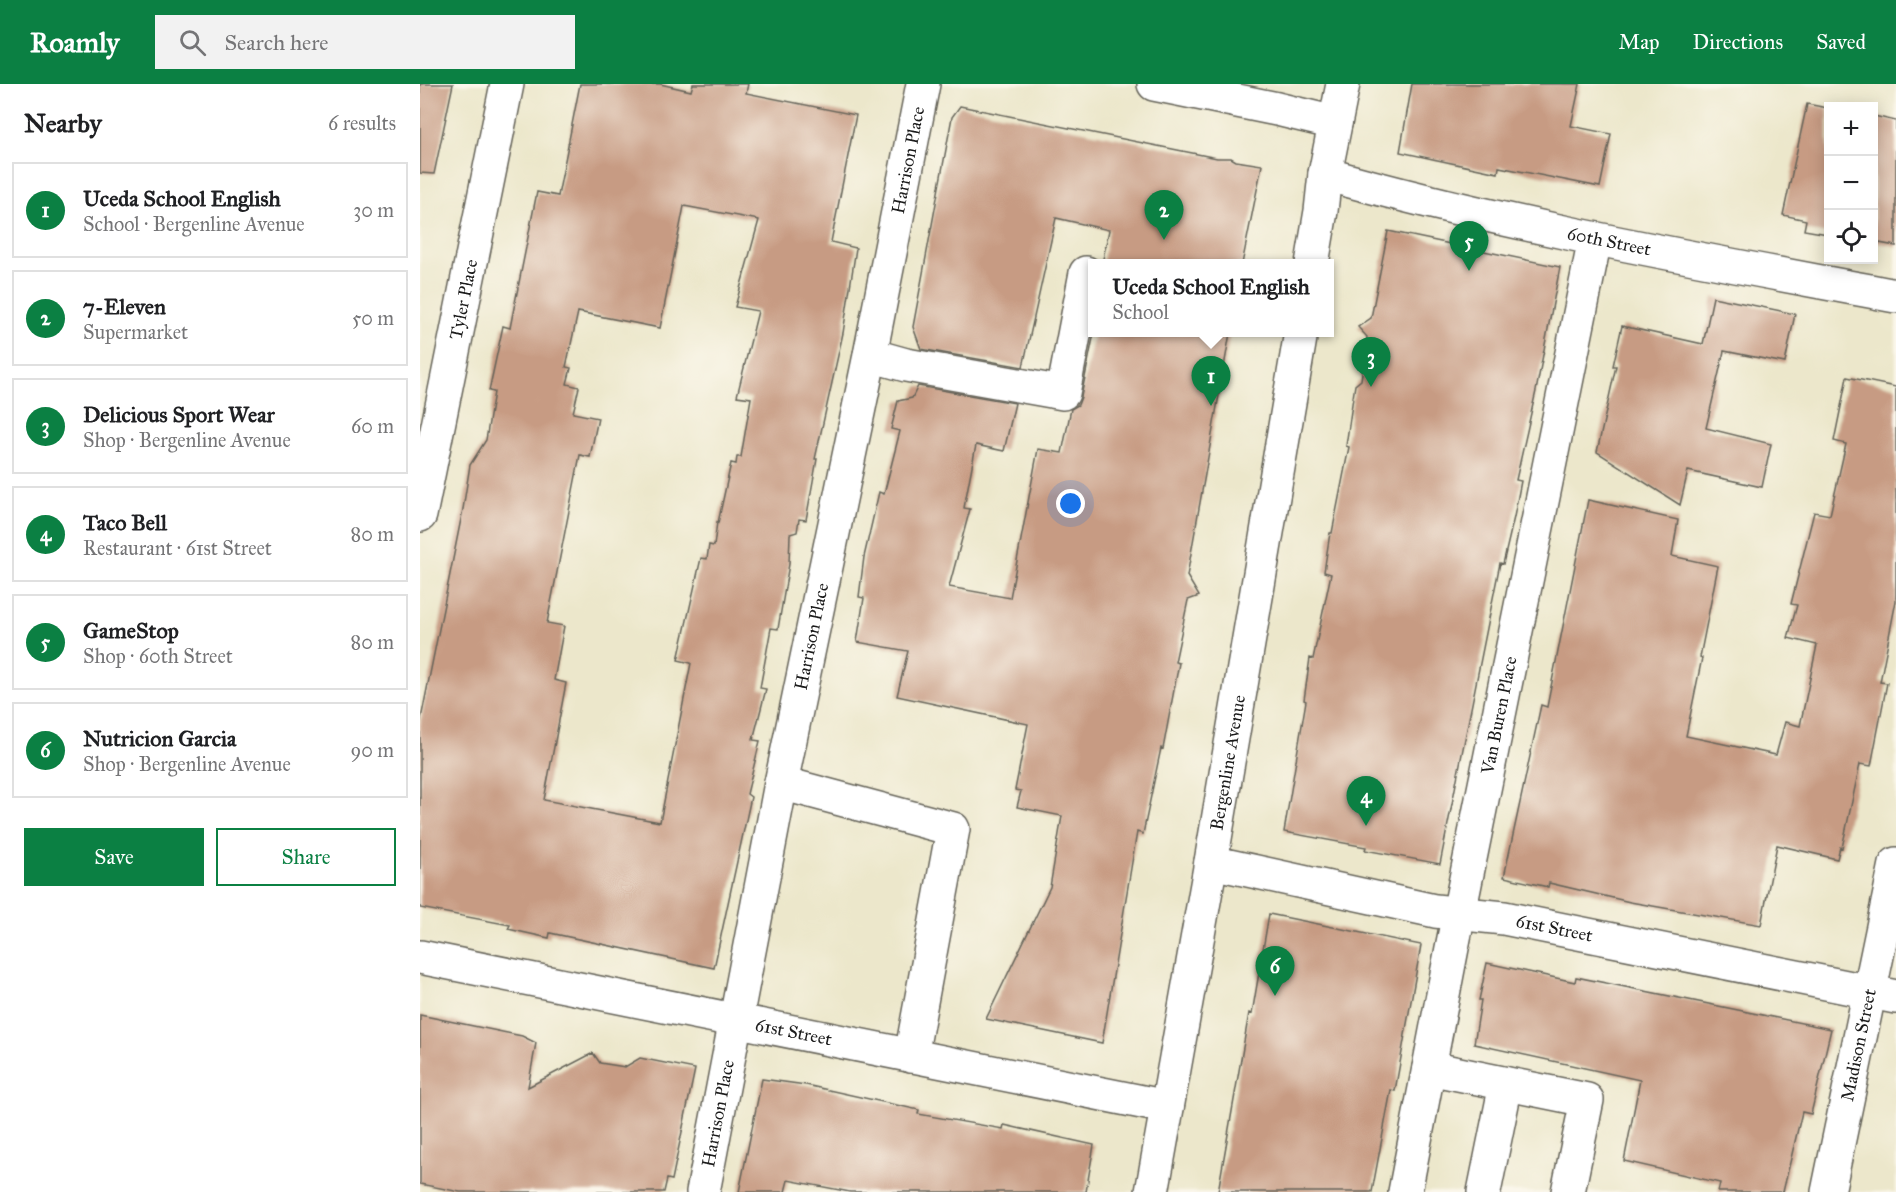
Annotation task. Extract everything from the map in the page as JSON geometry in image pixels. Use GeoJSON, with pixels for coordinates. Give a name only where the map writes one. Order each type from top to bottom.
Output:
{"type":"FeatureCollection","features":[{"type":"Feature","properties":{"kind":"street","name":"Tyler Place"},"geometry":{"type":"LineString","coordinates":[[420,515],[507,84]]}},
{"type":"Feature","properties":{"kind":"street","name":"Harrison Place"},"geometry":{"type":"LineString","coordinates":[[703,1192],[781,783],[870,355],[923,84]]}},
{"type":"Feature","properties":{"kind":"street"},"geometry":{"type":"LineString","coordinates":[[1154,84],[1335,123]]}},
{"type":"Feature","properties":{"kind":"street"},"geometry":{"type":"LineString","coordinates":[[1313,259],[1325,174],[1343,84]]}},
{"type":"Feature","properties":{"kind":"street","name":"60th Street"},"geometry":{"type":"LineString","coordinates":[[1325,174],[1388,192],[1595,239],[1896,296]]}},
{"type":"Feature","properties":{"kind":"street","name":"Van Buren Place"},"geometry":{"type":"LineString","coordinates":[[1405,1192],[1595,239]]}},
{"type":"Feature","properties":{"kind":"street"},"geometry":{"type":"LineString","coordinates":[[870,355],[906,364],[1063,393],[1086,273]]}},
{"type":"Feature","properties":{"kind":"street","name":"Bergenline Avenue"},"geometry":{"type":"LineString","coordinates":[[1152,1192],[1211,862],[1299,337]]}},
{"type":"Feature","properties":{"kind":"street"},"geometry":{"type":"LineString","coordinates":[[781,783],[953,830],[912,1056]]}},
{"type":"Feature","properties":{"kind":"street","name":"61st Street"},"geometry":{"type":"LineString","coordinates":[[1211,862],[1435,911],[1504,918],[1883,995]]}},
{"type":"Feature","properties":{"kind":"street","name":"Madison Street"},"geometry":{"type":"LineString","coordinates":[[1828,1192],[1883,995],[1896,864]]}},
{"type":"Feature","properties":{"kind":"street","name":"61st Street"},"geometry":{"type":"LineString","coordinates":[[420,957],[1167,1107]]}},
{"type":"Feature","properties":{"kind":"street"},"geometry":{"type":"LineString","coordinates":[[1429,1068],[1587,1100],[1568,1192]]}},
{"type":"Feature","properties":{"kind":"street"},"geometry":{"type":"LineString","coordinates":[[1484,1192],[1506,1084]]}},
{"type":"Feature","properties":{"kind":"building"},"geometry":{"type":"Polygon","coordinates":[[[420,84],[453,84],[434,174],[420,173],[420,84]]]}},
{"type":"Feature","properties":{"kind":"building"},"geometry":{"type":"Polygon","coordinates":[[[580,84],[660,84],[691,91],[693,84],[748,84],[746,93],[856,115],[831,242],[856,248],[843,333],[815,459],[817,459],[806,520],[799,519],[797,532],[790,534],[789,564],[778,629],[771,628],[760,688],[766,689],[753,740],[760,741],[747,794],[751,797],[714,968],[550,933],[549,938],[508,929],[510,925],[420,908],[420,724],[470,465],[486,440],[494,392],[489,391],[503,326],[510,328],[537,192],[558,196],[580,84]],[[684,206],[660,328],[578,312],[566,367],[571,368],[567,384],[579,387],[573,413],[598,418],[590,457],[580,455],[547,623],[564,626],[554,680],[566,683],[544,800],[660,822],[691,663],[678,660],[701,558],[707,559],[709,545],[714,546],[717,522],[731,463],[736,464],[737,457],[741,457],[751,398],[737,396],[758,311],[735,307],[759,220],[684,206]]]}},
{"type":"Feature","properties":{"kind":"building"},"geometry":{"type":"Polygon","coordinates":[[[1412,84],[1580,84],[1571,126],[1611,134],[1600,187],[1499,167],[1498,173],[1400,152],[1412,84]]]}},
{"type":"Feature","properties":{"kind":"building"},"geometry":{"type":"Polygon","coordinates":[[[1807,104],[1824,107],[1824,233],[1804,230],[1806,220],[1783,215],[1807,104]]]}},
{"type":"Feature","properties":{"kind":"building"},"geometry":{"type":"Polygon","coordinates":[[[960,106],[1262,165],[1243,259],[1103,259],[1109,230],[1056,218],[1023,367],[921,349],[913,327],[952,117],[960,106]]]}},
{"type":"Feature","properties":{"kind":"building"},"geometry":{"type":"Polygon","coordinates":[[[1878,117],[1896,121],[1896,246],[1878,243],[1878,117]]]}},
{"type":"Feature","properties":{"kind":"building"},"geometry":{"type":"Polygon","coordinates":[[[1388,231],[1560,267],[1516,480],[1521,481],[1514,517],[1503,564],[1500,563],[1440,864],[1284,832],[1306,701],[1304,700],[1310,658],[1313,659],[1331,574],[1324,572],[1349,447],[1346,446],[1355,385],[1361,380],[1367,337],[1358,327],[1371,318],[1388,231]]]}},
{"type":"Feature","properties":{"kind":"building"},"geometry":{"type":"Polygon","coordinates":[[[1713,297],[1795,314],[1785,363],[1724,351],[1706,428],[1771,444],[1762,487],[1688,471],[1680,505],[1597,452],[1616,366],[1613,366],[1622,326],[1703,344],[1713,297]]]}},
{"type":"Feature","properties":{"kind":"building"},"geometry":{"type":"Polygon","coordinates":[[[1093,337],[1229,337],[1187,576],[1199,596],[1188,600],[1175,662],[1179,663],[1163,749],[1161,748],[1143,834],[1137,832],[1102,1043],[986,1019],[1050,887],[1062,816],[1017,807],[1021,791],[1015,790],[1028,724],[897,696],[908,651],[857,642],[864,598],[859,597],[864,557],[879,492],[884,494],[900,431],[891,429],[898,401],[912,398],[918,386],[1015,403],[1004,451],[976,445],[964,508],[970,509],[949,587],[1010,598],[1038,449],[1062,453],[1071,409],[1078,405],[1093,337]]]}},
{"type":"Feature","properties":{"kind":"building"},"geometry":{"type":"Polygon","coordinates":[[[1847,377],[1896,387],[1896,601],[1880,682],[1887,683],[1871,766],[1860,764],[1842,848],[1840,847],[1837,859],[1777,845],[1761,925],[1630,902],[1549,883],[1548,887],[1504,877],[1541,705],[1547,707],[1588,500],[1678,520],[1672,556],[1718,566],[1686,736],[1776,755],[1785,722],[1800,726],[1817,645],[1788,638],[1797,605],[1791,604],[1814,512],[1830,515],[1846,444],[1834,441],[1847,377]]]}},
{"type":"Feature","properties":{"kind":"building"},"geometry":{"type":"Polygon","coordinates":[[[1269,914],[1421,945],[1395,1091],[1391,1090],[1372,1192],[1218,1192],[1249,1013],[1252,1014],[1269,914]]]}},
{"type":"Feature","properties":{"kind":"building"},"geometry":{"type":"Polygon","coordinates":[[[1487,963],[1575,982],[1576,977],[1831,1029],[1811,1114],[1802,1112],[1783,1192],[1718,1192],[1720,1183],[1624,1161],[1640,1080],[1474,1044],[1481,1000],[1479,1000],[1487,963]]]}},
{"type":"Feature","properties":{"kind":"building"},"geometry":{"type":"Polygon","coordinates":[[[420,1015],[522,1036],[536,1043],[528,1087],[593,1053],[600,1063],[625,1067],[640,1058],[695,1069],[672,1180],[667,1179],[664,1192],[460,1192],[420,1184],[420,1015]]]}},
{"type":"Feature","properties":{"kind":"building"},"geometry":{"type":"Polygon","coordinates":[[[762,1079],[806,1085],[919,1110],[918,1114],[1003,1129],[1004,1125],[1094,1145],[1086,1192],[850,1192],[788,1180],[785,1192],[739,1192],[762,1079]]]}},
{"type":"Feature","properties":{"kind":"place","name":"7-Eleven"},"geometry":{"type":"Point","coordinates":[1164,240]}},
{"type":"Feature","properties":{"kind":"place","name":"GameStop"},"geometry":{"type":"Point","coordinates":[1469,271]}},
{"type":"Feature","properties":{"kind":"place","name":"Delicious Sport Wear"},"geometry":{"type":"Point","coordinates":[1371,387]}},
{"type":"Feature","properties":{"kind":"place","name":"Uceda School English"},"geometry":{"type":"Point","coordinates":[1211,406]}},
{"type":"Feature","properties":{"kind":"place","name":"Taco Bell"},"geometry":{"type":"Point","coordinates":[1366,826]}},
{"type":"Feature","properties":{"kind":"place","name":"Nutricion Garcia"},"geometry":{"type":"Point","coordinates":[1275,996]}}]}
